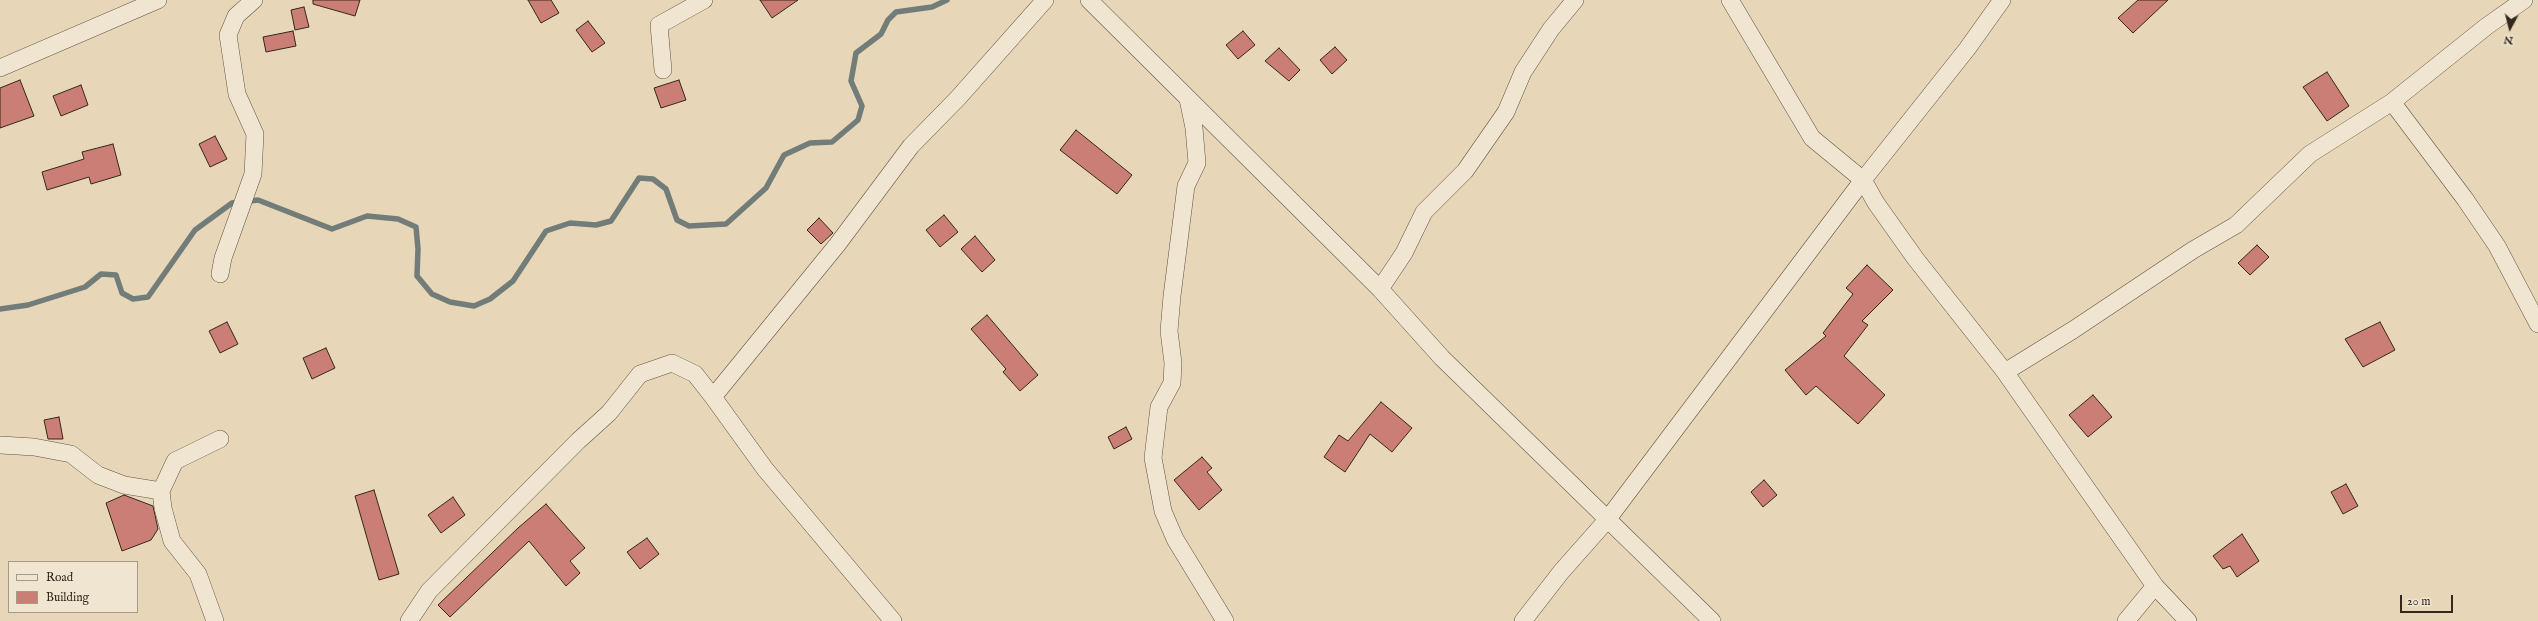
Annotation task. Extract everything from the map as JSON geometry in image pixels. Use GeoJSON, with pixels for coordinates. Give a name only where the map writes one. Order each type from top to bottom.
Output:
{"type":"FeatureCollection","features":[{"type":"Feature","properties":{"kind":"street"},"geometry":{"type":"LineString","coordinates":[[0,68],[158,0]]}},
{"type":"Feature","properties":{"kind":"street"},"geometry":{"type":"LineString","coordinates":[[220,274],[223,258],[253,174],[255,134],[237,94],[228,35],[236,16],[254,0]]}},
{"type":"Feature","properties":{"kind":"street"},"geometry":{"type":"LineString","coordinates":[[663,70],[659,25],[704,0]]}},
{"type":"Feature","properties":{"kind":"street"},"geometry":{"type":"LineString","coordinates":[[713,397],[837,245],[911,146],[958,98],[1045,0]]}},
{"type":"Feature","properties":{"kind":"street"},"geometry":{"type":"LineString","coordinates":[[1088,0],[1380,289],[1442,358],[1607,520],[1656,564],[1712,621]]}},
{"type":"Feature","properties":{"kind":"street"},"geometry":{"type":"LineString","coordinates":[[1380,289],[1404,253],[1424,212],[1465,170],[1506,112],[1523,72],[1551,29],[1575,0]]}},
{"type":"Feature","properties":{"kind":"street"},"geometry":{"type":"LineString","coordinates":[[1730,0],[1812,138],[1863,180],[1876,204],[1915,258],[2005,372],[2155,586],[2188,621]]}},
{"type":"Feature","properties":{"kind":"street"},"geometry":{"type":"LineString","coordinates":[[1523,621],[1561,572],[1607,520],[1863,180],[1967,49],[2002,0]]}},
{"type":"Feature","properties":{"kind":"street"},"geometry":{"type":"LineString","coordinates":[[2005,372],[2074,330],[2193,250],[2236,225],[2310,154],[2392,102],[2524,0]]}},
{"type":"Feature","properties":{"kind":"street"},"geometry":{"type":"LineString","coordinates":[[1188,99],[1194,128],[1197,162],[1186,186],[1172,296],[1169,331],[1173,363],[1172,382],[1159,407],[1153,458],[1163,511],[1175,539],[1225,621]]}},
{"type":"Feature","properties":{"kind":"street"},"geometry":{"type":"LineString","coordinates":[[2392,102],[2465,199],[2497,246],[2538,324]]}},
{"type":"Feature","properties":{"kind":"street"},"geometry":{"type":"LineString","coordinates":[[409,621],[429,591],[578,441],[609,413],[640,374],[672,363],[695,374],[765,469],[893,621]]}},
{"type":"Feature","properties":{"kind":"street"},"geometry":{"type":"LineString","coordinates":[[215,621],[198,574],[172,541],[163,508],[161,491],[175,461],[220,439]]}},
{"type":"Feature","properties":{"kind":"street"},"geometry":{"type":"LineString","coordinates":[[0,445],[71,454],[98,475],[124,485],[161,491]]}},
{"type":"Feature","properties":{"kind":"street"},"geometry":{"type":"LineString","coordinates":[[2126,621],[2155,586]]}},
{"type":"Feature","properties":{"kind":"building"},"geometry":{"type":"Polygon","coordinates":[[[313,0],[360,0],[355,16],[313,4],[313,0]]]}},
{"type":"Feature","properties":{"kind":"building"},"geometry":{"type":"Polygon","coordinates":[[[528,0],[551,0],[559,13],[541,23],[528,0]]]}},
{"type":"Feature","properties":{"kind":"building"},"geometry":{"type":"Polygon","coordinates":[[[760,0],[798,0],[772,18],[760,0]]]}},
{"type":"Feature","properties":{"kind":"building"},"geometry":{"type":"Polygon","coordinates":[[[2138,0],[2168,0],[2133,33],[2118,18],[2138,0]]]}},
{"type":"Feature","properties":{"kind":"building"},"geometry":{"type":"Polygon","coordinates":[[[304,7],[309,27],[295,30],[291,10],[304,7]]]}},
{"type":"Feature","properties":{"kind":"building"},"geometry":{"type":"Polygon","coordinates":[[[588,21],[605,43],[592,52],[576,30],[588,21]]]}},
{"type":"Feature","properties":{"kind":"building"},"geometry":{"type":"Polygon","coordinates":[[[293,31],[296,46],[266,52],[263,37],[293,31]]]}},
{"type":"Feature","properties":{"kind":"building"},"geometry":{"type":"Polygon","coordinates":[[[1243,31],[1255,45],[1238,59],[1226,45],[1243,31]]]}},
{"type":"Feature","properties":{"kind":"building"},"geometry":{"type":"Polygon","coordinates":[[[1335,47],[1347,60],[1332,74],[1320,60],[1335,47]]]}},
{"type":"Feature","properties":{"kind":"building"},"geometry":{"type":"Polygon","coordinates":[[[1279,48],[1300,70],[1289,81],[1265,61],[1279,48]]]}},
{"type":"Feature","properties":{"kind":"building"},"geometry":{"type":"Polygon","coordinates":[[[2327,72],[2349,106],[2327,121],[2303,87],[2327,72]]]}},
{"type":"Feature","properties":{"kind":"building"},"geometry":{"type":"Polygon","coordinates":[[[20,80],[34,116],[0,128],[0,88],[20,80]]]}},
{"type":"Feature","properties":{"kind":"building"},"geometry":{"type":"Polygon","coordinates":[[[679,80],[686,100],[661,108],[654,88],[679,80]]]}},
{"type":"Feature","properties":{"kind":"building"},"geometry":{"type":"Polygon","coordinates":[[[81,85],[88,105],[61,116],[53,96],[81,85]]]}},
{"type":"Feature","properties":{"kind":"building"},"geometry":{"type":"Polygon","coordinates":[[[1076,130],[1132,175],[1117,194],[1060,150],[1076,130]]]}},
{"type":"Feature","properties":{"kind":"building"},"geometry":{"type":"Polygon","coordinates":[[[215,136],[227,159],[210,167],[199,144],[215,136]]]}},
{"type":"Feature","properties":{"kind":"building"},"geometry":{"type":"Polygon","coordinates":[[[113,144],[121,175],[91,184],[89,177],[47,190],[42,172],[84,159],[82,152],[113,144]]]}},
{"type":"Feature","properties":{"kind":"building"},"geometry":{"type":"Polygon","coordinates":[[[944,215],[958,232],[940,247],[926,230],[944,215]]]}},
{"type":"Feature","properties":{"kind":"building"},"geometry":{"type":"Polygon","coordinates":[[[819,218],[833,233],[821,244],[807,230],[819,218]]]}},
{"type":"Feature","properties":{"kind":"building"},"geometry":{"type":"Polygon","coordinates":[[[975,236],[995,260],[982,272],[961,249],[975,236]]]}},
{"type":"Feature","properties":{"kind":"building"},"geometry":{"type":"Polygon","coordinates":[[[2257,245],[2269,257],[2250,275],[2238,263],[2257,245]]]}},
{"type":"Feature","properties":{"kind":"building"},"geometry":{"type":"Polygon","coordinates":[[[1867,265],[1893,290],[1862,321],[1868,325],[1844,356],[1885,395],[1858,424],[1816,386],[1806,395],[1785,370],[1826,336],[1823,333],[1853,294],[1846,288],[1867,265]]]}},
{"type":"Feature","properties":{"kind":"building"},"geometry":{"type":"Polygon","coordinates":[[[987,315],[1038,375],[1020,391],[1003,372],[1006,369],[971,329],[987,315]]]}},
{"type":"Feature","properties":{"kind":"building"},"geometry":{"type":"Polygon","coordinates":[[[227,322],[238,344],[220,353],[209,331],[227,322]]]}},
{"type":"Feature","properties":{"kind":"building"},"geometry":{"type":"Polygon","coordinates":[[[2380,322],[2395,350],[2363,367],[2345,339],[2380,322]]]}},
{"type":"Feature","properties":{"kind":"building"},"geometry":{"type":"Polygon","coordinates":[[[326,348],[335,368],[312,379],[303,358],[326,348]]]}},
{"type":"Feature","properties":{"kind":"building"},"geometry":{"type":"Polygon","coordinates":[[[2093,395],[2112,417],[2088,437],[2069,415],[2093,395]]]}},
{"type":"Feature","properties":{"kind":"building"},"geometry":{"type":"Polygon","coordinates":[[[1381,402],[1412,428],[1392,452],[1370,434],[1345,472],[1324,457],[1339,435],[1348,441],[1381,402]]]}},
{"type":"Feature","properties":{"kind":"building"},"geometry":{"type":"Polygon","coordinates":[[[59,417],[63,439],[48,439],[44,420],[59,417]]]}},
{"type":"Feature","properties":{"kind":"building"},"geometry":{"type":"Polygon","coordinates":[[[1126,427],[1132,439],[1114,449],[1108,437],[1126,427]]]}},
{"type":"Feature","properties":{"kind":"building"},"geometry":{"type":"Polygon","coordinates":[[[1202,457],[1212,468],[1207,472],[1222,490],[1199,510],[1174,480],[1202,457]]]}},
{"type":"Feature","properties":{"kind":"building"},"geometry":{"type":"Polygon","coordinates":[[[1764,480],[1777,495],[1763,507],[1751,492],[1764,480]]]}},
{"type":"Feature","properties":{"kind":"building"},"geometry":{"type":"Polygon","coordinates":[[[2346,484],[2358,506],[2343,514],[2331,492],[2346,484]]]}},
{"type":"Feature","properties":{"kind":"building"},"geometry":{"type":"Polygon","coordinates":[[[374,490],[399,574],[379,580],[355,496],[374,490]]]}},
{"type":"Feature","properties":{"kind":"building"},"geometry":{"type":"Polygon","coordinates":[[[124,495],[153,506],[158,529],[151,540],[122,551],[106,503],[124,495]]]}},
{"type":"Feature","properties":{"kind":"building"},"geometry":{"type":"Polygon","coordinates":[[[453,497],[465,515],[441,533],[428,515],[453,497]]]}},
{"type":"Feature","properties":{"kind":"building"},"geometry":{"type":"Polygon","coordinates":[[[546,504],[585,548],[570,561],[580,573],[566,586],[529,541],[450,617],[438,605],[518,528],[546,504]]]}},
{"type":"Feature","properties":{"kind":"building"},"geometry":{"type":"Polygon","coordinates":[[[2242,534],[2259,561],[2237,577],[2230,566],[2223,569],[2213,556],[2242,534]]]}},
{"type":"Feature","properties":{"kind":"building"},"geometry":{"type":"Polygon","coordinates":[[[647,538],[659,554],[640,569],[627,552],[647,538]]]}},
{"type":"Feature","properties":{"kind":"waterway"},"geometry":{"type":"LineString","coordinates":[[0,309],[28,305],[85,287],[101,274],[116,275],[122,293],[133,299],[148,297],[195,230],[232,203],[258,200],[332,229],[367,216],[398,219],[416,227],[418,249],[417,276],[432,294],[450,302],[474,306],[490,299],[513,281],[546,231],[570,223],[596,225],[611,221],[639,178],[653,179],[666,189],[677,220],[689,226],[726,224],[766,188],[784,155],[810,143],[832,142],[858,120],[862,106],[851,81],[856,53],[881,34],[888,20],[896,12],[932,7],[947,0]]}}]}
